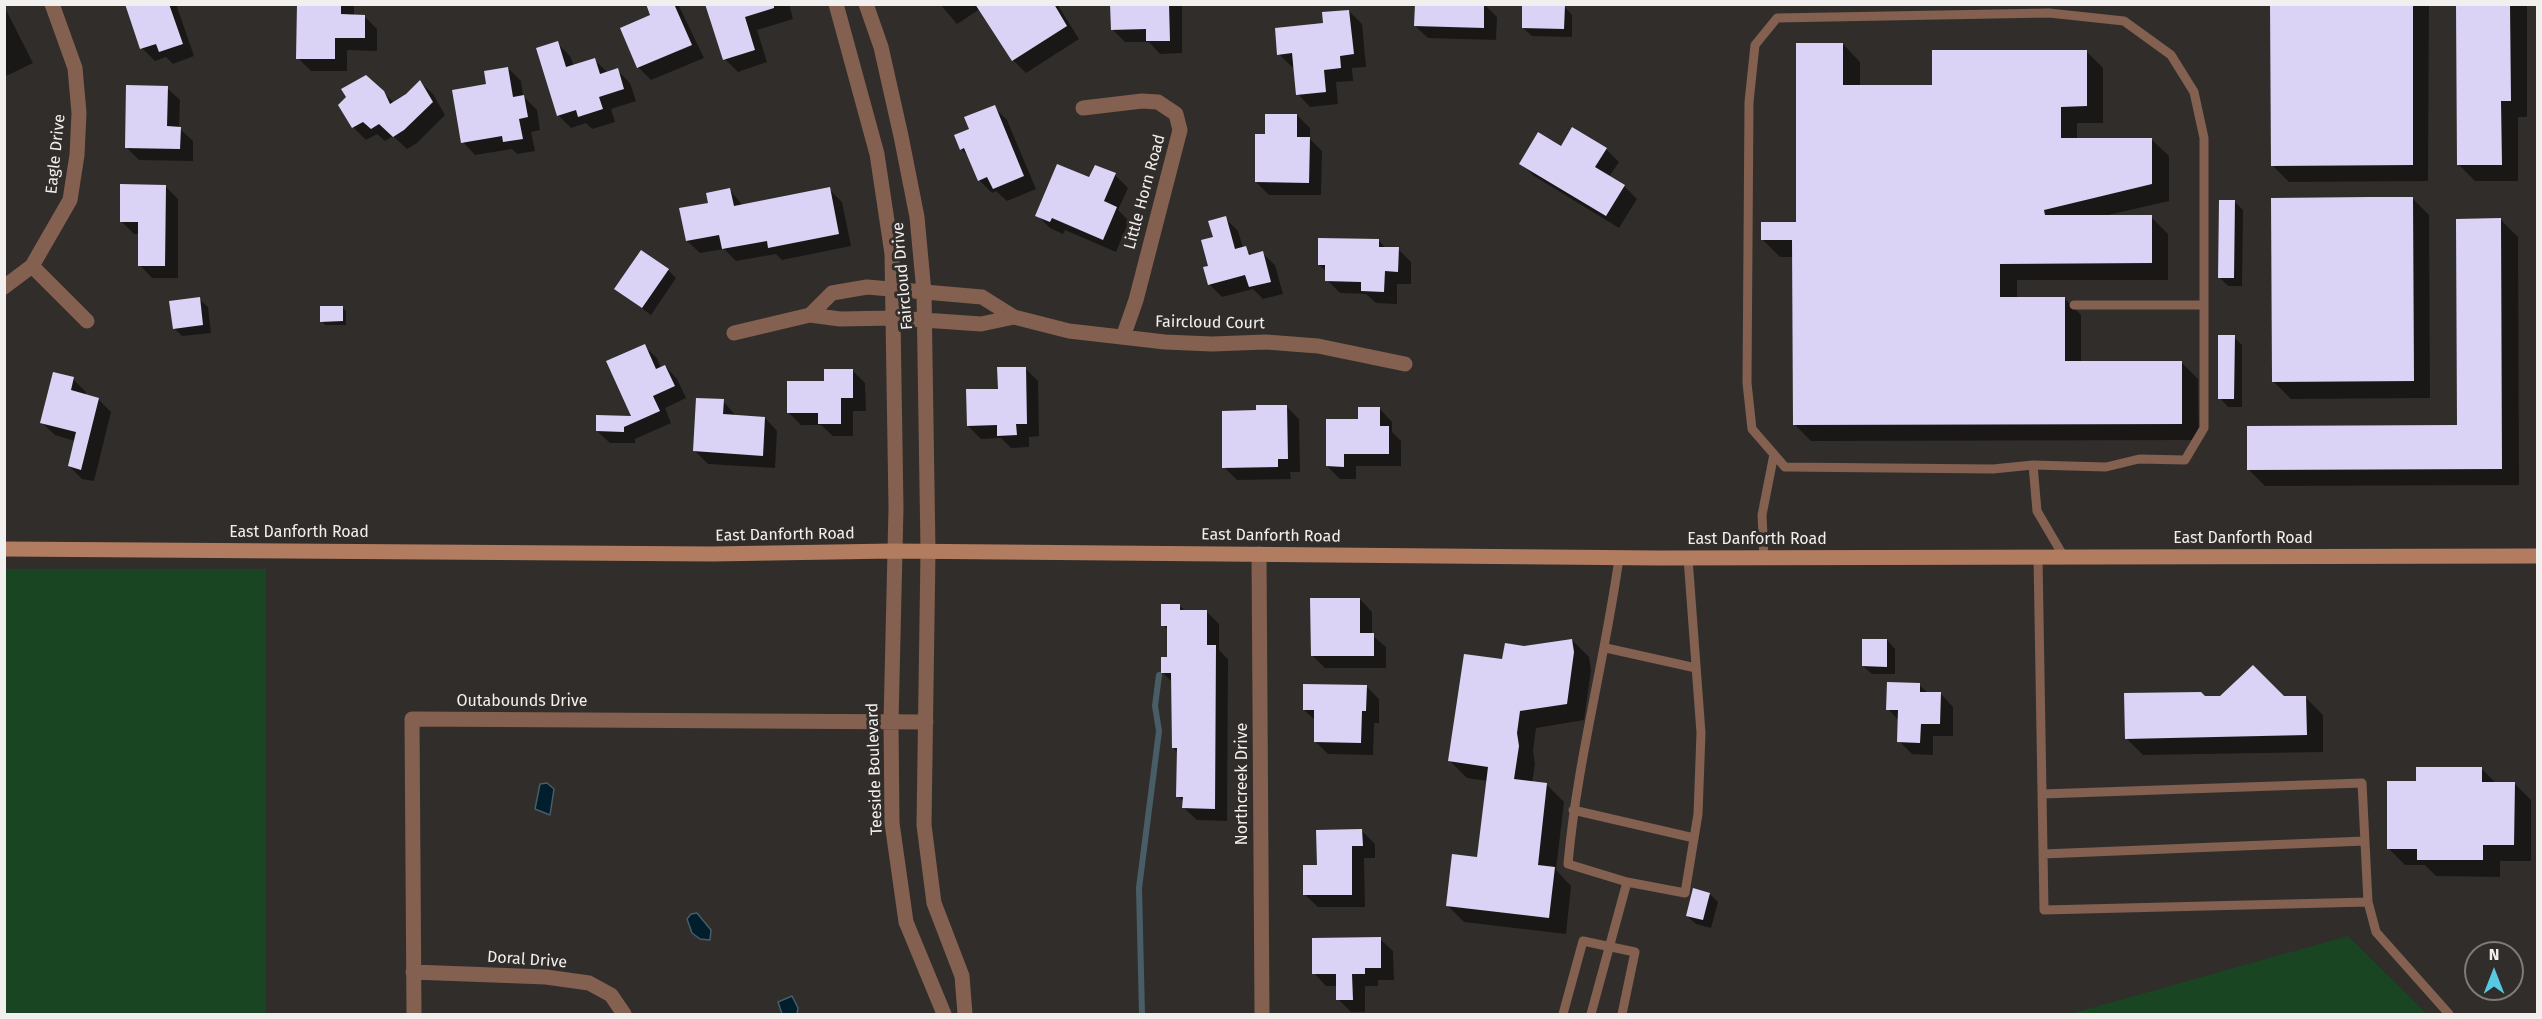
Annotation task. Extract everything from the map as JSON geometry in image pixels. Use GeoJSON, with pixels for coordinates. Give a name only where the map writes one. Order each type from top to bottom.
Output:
{"type":"FeatureCollection","features":[{"type":"Feature","properties":{"kind":"street","name":"Eagle Drive"},"geometry":{"type":"LineString","coordinates":[[4,287],[32,266],[70,200],[77,155],[79,113],[75,68],[52,4]]}},
{"type":"Feature","properties":{"kind":"street","name":"Faircloud Drive"},"geometry":{"type":"LineString","coordinates":[[836,4],[877,154],[892,254],[895,318],[896,508],[893,551]]}},
{"type":"Feature","properties":{"kind":"street","name":"Faircloud Drive"},"geometry":{"type":"LineString","coordinates":[[866,4],[881,47],[917,217],[926,320],[928,551]]}},
{"type":"Feature","properties":{"kind":"street","name":"Little Horn Road"},"geometry":{"type":"LineString","coordinates":[[1083,108],[1142,101],[1158,102],[1176,114],[1180,130],[1136,300],[1123,337]]}},
{"type":"Feature","properties":{"kind":"street"},"geometry":{"type":"LineString","coordinates":[[32,266],[87,321]]}},
{"type":"Feature","properties":{"kind":"street","name":"Faircloud Court"},"geometry":{"type":"LineString","coordinates":[[810,315],[832,293],[867,287],[982,297],[1014,317],[1069,331],[1212,344],[1266,342],[1318,346],[1405,364]]}},
{"type":"Feature","properties":{"kind":"street","name":"Faircloud Court"},"geometry":{"type":"LineString","coordinates":[[734,333],[810,315],[840,319],[895,318],[981,324],[1014,317]]}},
{"type":"Feature","properties":{"kind":"street","name":"East Danforth Road"},"geometry":{"type":"LineString","coordinates":[[4,549],[700,554],[928,551],[1620,558],[2538,556]]}},
{"type":"Feature","properties":{"kind":"street","name":"Teeside Boulevard"},"geometry":{"type":"LineString","coordinates":[[893,551],[892,824],[906,922],[944,1014]]}},
{"type":"Feature","properties":{"kind":"street"},"geometry":{"type":"LineString","coordinates":[[928,551],[924,825],[934,903],[962,976],[964,1014]]}},
{"type":"Feature","properties":{"kind":"street","name":"Northcreek Drive"},"geometry":{"type":"LineString","coordinates":[[1259,554],[1262,1014]]}},
{"type":"Feature","properties":{"kind":"street","name":"Outabounds Drive"},"geometry":{"type":"LineString","coordinates":[[414,1014],[412,720],[926,722]]}},
{"type":"Feature","properties":{"kind":"street","name":"Doral Drive"},"geometry":{"type":"LineString","coordinates":[[413,972],[546,977],[589,982],[611,995],[624,1014]]}},
{"type":"Feature","properties":{"kind":"lane"},"geometry":{"type":"LineString","coordinates":[[2049,13],[2124,21],[2171,55],[2194,92],[2204,138],[2203,305],[2204,428],[2185,460],[2139,459],[2106,467],[2033,465],[1993,469],[1785,467],[1752,429],[1747,383],[1749,102],[1755,45],[1777,18],[2049,13]]}},
{"type":"Feature","properties":{"kind":"lane"},"geometry":{"type":"LineString","coordinates":[[2074,305],[2203,305]]}},
{"type":"Feature","properties":{"kind":"lane"},"geometry":{"type":"LineString","coordinates":[[1764,558],[1762,515],[1774,454]]}},
{"type":"Feature","properties":{"kind":"lane"},"geometry":{"type":"LineString","coordinates":[[2033,465],[2037,511],[2064,557]]}},
{"type":"Feature","properties":{"kind":"lane"},"geometry":{"type":"LineString","coordinates":[[2038,557],[2044,910],[2368,902]]}},
{"type":"Feature","properties":{"kind":"lane"},"geometry":{"type":"LineString","coordinates":[[1620,558],[1606,648],[1573,810],[1568,864],[1627,882],[1684,893],[1698,814],[1701,733],[1688,558]]}},
{"type":"Feature","properties":{"kind":"lane"},"geometry":{"type":"LineString","coordinates":[[1606,648],[1696,668]]}},
{"type":"Feature","properties":{"kind":"lane"},"geometry":{"type":"LineString","coordinates":[[2042,794],[2362,783],[2368,902],[2376,932],[2449,1014]]}},
{"type":"Feature","properties":{"kind":"lane"},"geometry":{"type":"LineString","coordinates":[[1573,810],[1694,838]]}},
{"type":"Feature","properties":{"kind":"lane"},"geometry":{"type":"LineString","coordinates":[[2043,854],[2365,841]]}},
{"type":"Feature","properties":{"kind":"lane"},"geometry":{"type":"LineString","coordinates":[[1591,1014],[1627,882]]}},
{"type":"Feature","properties":{"kind":"lane"},"geometry":{"type":"LineString","coordinates":[[1563,1014],[1583,941],[1635,951],[1622,1014]]}},
{"type":"Feature","properties":{"kind":"green space"},"geometry":{"type":"Polygon","coordinates":[[[5,569],[266,569],[266,1014],[5,1014],[5,569]]]}},
{"type":"Feature","properties":{"kind":"green space"},"geometry":{"type":"Polygon","coordinates":[[[2348,936],[2427,1014],[2070,1014],[2348,936]]]}},
{"type":"Feature","properties":{"kind":"water"},"geometry":{"type":"Polygon","coordinates":[[[547,783],[554,789],[550,815],[535,809],[540,784],[547,783]]]}},
{"type":"Feature","properties":{"kind":"water"},"geometry":{"type":"Polygon","coordinates":[[[697,913],[711,930],[710,940],[700,939],[692,933],[687,919],[691,914],[697,913]]]}},
{"type":"Feature","properties":{"kind":"water"},"geometry":{"type":"Polygon","coordinates":[[[792,996],[798,1008],[797,1014],[782,1014],[778,1002],[792,996]]]}},
{"type":"Feature","properties":{"kind":"building"},"geometry":{"type":"Polygon","coordinates":[[[125,4],[169,4],[183,44],[159,52],[156,44],[140,49],[125,4]]]}},
{"type":"Feature","properties":{"kind":"building"},"geometry":{"type":"Polygon","coordinates":[[[297,4],[341,4],[341,14],[365,15],[365,38],[335,38],[335,59],[296,59],[297,4]]]}},
{"type":"Feature","properties":{"kind":"building"},"geometry":{"type":"Polygon","coordinates":[[[646,4],[674,4],[692,45],[637,68],[620,28],[650,15],[646,4]]]}},
{"type":"Feature","properties":{"kind":"building"},"geometry":{"type":"Polygon","coordinates":[[[705,4],[774,4],[774,8],[745,17],[755,50],[723,60],[705,4]]]}},
{"type":"Feature","properties":{"kind":"building"},"geometry":{"type":"Polygon","coordinates":[[[975,4],[1054,4],[1067,26],[1012,61],[975,4]]]}},
{"type":"Feature","properties":{"kind":"building"},"geometry":{"type":"Polygon","coordinates":[[[1110,4],[1169,4],[1170,41],[1146,41],[1146,29],[1111,30],[1110,4]]]}},
{"type":"Feature","properties":{"kind":"building"},"geometry":{"type":"Polygon","coordinates":[[[1415,4],[1484,4],[1484,28],[1414,26],[1415,4]]]}},
{"type":"Feature","properties":{"kind":"building"},"geometry":{"type":"Polygon","coordinates":[[[1522,4],[1565,5],[1564,29],[1522,28],[1522,4]]]}},
{"type":"Feature","properties":{"kind":"building"},"geometry":{"type":"Polygon","coordinates":[[[2270,4],[2413,4],[2413,165],[2271,166],[2270,4]]]}},
{"type":"Feature","properties":{"kind":"building"},"geometry":{"type":"Polygon","coordinates":[[[2456,4],[2510,4],[2511,101],[2501,101],[2502,165],[2457,165],[2456,4]]]}},
{"type":"Feature","properties":{"kind":"building"},"geometry":{"type":"Polygon","coordinates":[[[1349,10],[1354,54],[1340,56],[1341,68],[1324,70],[1326,92],[1296,95],[1292,53],[1277,55],[1275,28],[1323,23],[1322,12],[1349,10]]]}},
{"type":"Feature","properties":{"kind":"building"},"geometry":{"type":"Polygon","coordinates":[[[558,41],[566,67],[595,58],[600,74],[618,68],[624,89],[599,97],[603,109],[578,117],[576,110],[557,116],[536,48],[558,41]]]}},
{"type":"Feature","properties":{"kind":"building"},"geometry":{"type":"Polygon","coordinates":[[[1796,43],[1843,43],[1843,85],[1932,85],[1932,50],[2087,50],[2087,106],[2061,107],[2061,138],[2152,138],[2152,184],[2044,210],[2045,215],[2152,215],[2152,263],[2000,264],[2000,297],[2065,297],[2065,361],[2182,361],[2182,424],[1793,425],[1792,240],[1761,240],[1761,222],[1796,222],[1796,43]]]}},
{"type":"Feature","properties":{"kind":"building"},"geometry":{"type":"Polygon","coordinates":[[[508,67],[513,97],[524,95],[528,117],[519,119],[523,139],[503,142],[502,136],[461,143],[452,90],[486,84],[484,71],[508,67]]]}},
{"type":"Feature","properties":{"kind":"building"},"geometry":{"type":"Polygon","coordinates":[[[366,75],[384,91],[390,104],[406,94],[420,80],[433,102],[404,130],[393,137],[379,124],[371,129],[363,122],[352,128],[338,105],[346,97],[341,89],[366,75]]]}},
{"type":"Feature","properties":{"kind":"building"},"geometry":{"type":"Polygon","coordinates":[[[126,85],[168,86],[167,126],[181,127],[180,149],[125,148],[126,85]]]}},
{"type":"Feature","properties":{"kind":"building"},"geometry":{"type":"Polygon","coordinates":[[[995,105],[1024,176],[993,189],[987,177],[978,181],[964,148],[960,150],[954,135],[969,129],[964,117],[995,105]]]}},
{"type":"Feature","properties":{"kind":"building"},"geometry":{"type":"Polygon","coordinates":[[[1265,114],[1297,114],[1297,137],[1310,137],[1309,183],[1255,182],[1255,134],[1265,134],[1265,114]]]}},
{"type":"Feature","properties":{"kind":"building"},"geometry":{"type":"Polygon","coordinates":[[[1572,127],[1607,148],[1595,167],[1625,185],[1606,216],[1519,164],[1538,132],[1561,146],[1572,127]]]}},
{"type":"Feature","properties":{"kind":"building"},"geometry":{"type":"Polygon","coordinates":[[[1057,164],[1089,177],[1095,165],[1116,173],[1104,201],[1117,207],[1103,240],[1052,218],[1050,222],[1035,216],[1057,164]]]}},
{"type":"Feature","properties":{"kind":"building"},"geometry":{"type":"Polygon","coordinates":[[[120,184],[166,185],[165,266],[138,266],[138,222],[120,222],[120,184]]]}},
{"type":"Feature","properties":{"kind":"building"},"geometry":{"type":"Polygon","coordinates":[[[830,187],[839,234],[768,248],[767,241],[722,249],[719,235],[686,241],[679,208],[708,203],[706,193],[730,188],[734,206],[830,187]]]}},
{"type":"Feature","properties":{"kind":"building"},"geometry":{"type":"Polygon","coordinates":[[[2413,197],[2414,381],[2272,382],[2271,198],[2413,197]]]}},
{"type":"Feature","properties":{"kind":"building"},"geometry":{"type":"Polygon","coordinates":[[[2219,200],[2235,200],[2234,278],[2218,278],[2219,200]]]}},
{"type":"Feature","properties":{"kind":"building"},"geometry":{"type":"Polygon","coordinates":[[[1226,216],[1235,249],[1246,246],[1249,255],[1263,251],[1271,282],[1249,287],[1245,275],[1208,285],[1203,267],[1208,266],[1201,240],[1213,237],[1208,221],[1226,216]]]}},
{"type":"Feature","properties":{"kind":"building"},"geometry":{"type":"Polygon","coordinates":[[[2501,218],[2502,469],[2247,470],[2247,426],[2457,425],[2456,219],[2501,218]]]}},
{"type":"Feature","properties":{"kind":"building"},"geometry":{"type":"Polygon","coordinates":[[[1318,238],[1379,239],[1379,247],[1399,247],[1398,272],[1385,271],[1384,292],[1361,291],[1361,282],[1325,281],[1325,265],[1318,265],[1318,238]]]}},
{"type":"Feature","properties":{"kind":"building"},"geometry":{"type":"Polygon","coordinates":[[[641,250],[669,269],[642,308],[614,289],[641,250]]]}},
{"type":"Feature","properties":{"kind":"building"},"geometry":{"type":"Polygon","coordinates":[[[200,297],[203,325],[173,329],[169,301],[200,297]]]}},
{"type":"Feature","properties":{"kind":"building"},"geometry":{"type":"Polygon","coordinates":[[[320,306],[343,306],[343,321],[320,322],[320,306]]]}},
{"type":"Feature","properties":{"kind":"building"},"geometry":{"type":"Polygon","coordinates":[[[2218,335],[2235,335],[2234,399],[2218,399],[2218,335]]]}},
{"type":"Feature","properties":{"kind":"building"},"geometry":{"type":"Polygon","coordinates":[[[645,344],[656,369],[665,365],[675,386],[653,396],[660,411],[624,427],[624,432],[596,431],[596,415],[631,416],[606,361],[645,344]]]}},
{"type":"Feature","properties":{"kind":"building"},"geometry":{"type":"Polygon","coordinates":[[[997,367],[1026,367],[1027,424],[1016,424],[1017,435],[997,436],[997,425],[967,426],[966,389],[998,389],[997,367]]]}},
{"type":"Feature","properties":{"kind":"building"},"geometry":{"type":"Polygon","coordinates":[[[824,369],[853,369],[853,398],[841,398],[841,424],[818,424],[818,413],[787,413],[787,381],[824,381],[824,369]]]}},
{"type":"Feature","properties":{"kind":"building"},"geometry":{"type":"Polygon","coordinates":[[[53,372],[74,377],[71,390],[99,398],[81,470],[68,466],[76,432],[40,423],[53,372]]]}},
{"type":"Feature","properties":{"kind":"building"},"geometry":{"type":"Polygon","coordinates":[[[696,398],[724,399],[723,414],[765,417],[763,456],[693,451],[696,398]]]}},
{"type":"Feature","properties":{"kind":"building"},"geometry":{"type":"Polygon","coordinates":[[[1256,405],[1287,405],[1288,459],[1278,459],[1278,467],[1222,468],[1222,411],[1256,410],[1256,405]]]}},
{"type":"Feature","properties":{"kind":"building"},"geometry":{"type":"Polygon","coordinates":[[[1358,407],[1380,407],[1380,426],[1389,426],[1389,454],[1344,454],[1344,467],[1326,466],[1326,419],[1358,419],[1358,407]]]}},
{"type":"Feature","properties":{"kind":"building"},"geometry":{"type":"Polygon","coordinates":[[[1310,598],[1360,598],[1360,633],[1374,633],[1374,656],[1311,656],[1310,598]]]}},
{"type":"Feature","properties":{"kind":"building"},"geometry":{"type":"Polygon","coordinates":[[[1161,604],[1180,604],[1180,610],[1207,610],[1207,645],[1216,645],[1215,809],[1182,808],[1183,797],[1176,797],[1177,748],[1172,748],[1171,673],[1161,673],[1161,657],[1167,657],[1167,626],[1161,626],[1161,604]]]}},
{"type":"Feature","properties":{"kind":"building"},"geometry":{"type":"Polygon","coordinates":[[[1572,639],[1574,652],[1567,704],[1520,711],[1517,733],[1519,746],[1514,779],[1547,783],[1538,865],[1555,867],[1549,918],[1446,906],[1452,854],[1477,857],[1488,767],[1448,761],[1464,654],[1502,659],[1505,643],[1524,646],[1572,639]]]}},
{"type":"Feature","properties":{"kind":"building"},"geometry":{"type":"Polygon","coordinates":[[[1862,639],[1887,639],[1887,667],[1862,666],[1862,639]]]}},
{"type":"Feature","properties":{"kind":"building"},"geometry":{"type":"Polygon","coordinates":[[[2253,665],[2284,696],[2306,696],[2307,735],[2125,739],[2124,693],[2201,692],[2205,696],[2220,696],[2253,665]]]}},
{"type":"Feature","properties":{"kind":"building"},"geometry":{"type":"Polygon","coordinates":[[[1887,682],[1920,683],[1920,692],[1941,692],[1940,724],[1921,724],[1920,743],[1897,742],[1898,710],[1886,710],[1887,682]]]}},
{"type":"Feature","properties":{"kind":"building"},"geometry":{"type":"Polygon","coordinates":[[[1303,684],[1367,685],[1366,711],[1362,711],[1361,743],[1314,742],[1314,710],[1303,710],[1303,684]]]}},
{"type":"Feature","properties":{"kind":"building"},"geometry":{"type":"Polygon","coordinates":[[[2416,767],[2482,767],[2482,782],[2515,782],[2514,845],[2483,845],[2483,860],[2417,860],[2417,849],[2387,849],[2387,781],[2416,781],[2416,767]]]}},
{"type":"Feature","properties":{"kind":"building"},"geometry":{"type":"Polygon","coordinates":[[[1362,829],[1363,846],[1352,846],[1352,895],[1303,895],[1303,865],[1317,865],[1316,830],[1362,829]]]}},
{"type":"Feature","properties":{"kind":"building"},"geometry":{"type":"Polygon","coordinates":[[[1693,888],[1710,893],[1703,920],[1686,916],[1693,888]]]}},
{"type":"Feature","properties":{"kind":"building"},"geometry":{"type":"Polygon","coordinates":[[[1381,937],[1381,968],[1365,968],[1365,974],[1352,974],[1353,1000],[1336,1000],[1336,974],[1312,974],[1312,938],[1381,937]]]}},
{"type":"Feature","properties":{"kind":"waterway"},"geometry":{"type":"LineString","coordinates":[[1142,1014],[1139,888],[1159,731],[1155,706],[1159,675]]}}]}
